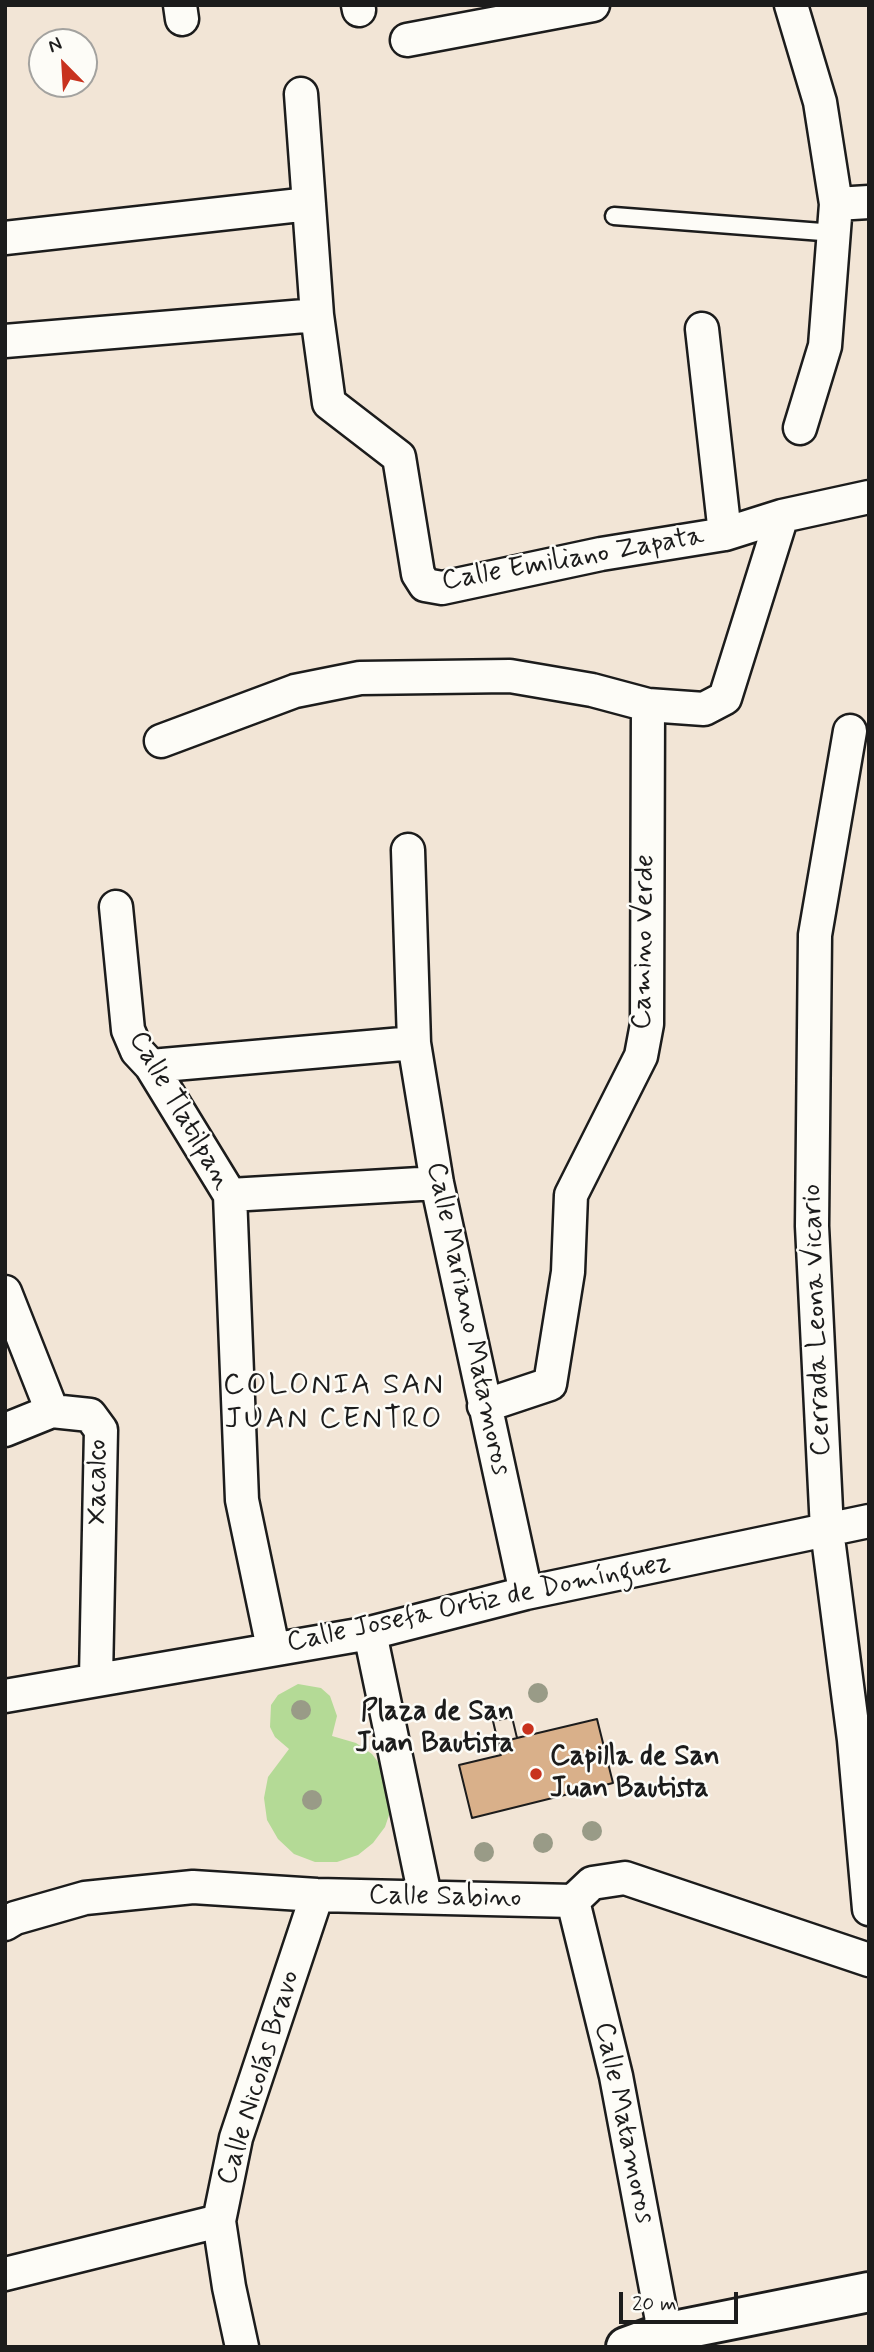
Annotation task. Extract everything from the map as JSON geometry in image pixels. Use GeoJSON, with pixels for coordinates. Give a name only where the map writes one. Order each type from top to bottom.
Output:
{"type":"FeatureCollection","features":[{"type":"Feature","properties":{"kind":"street"},"geometry":{"type":"LineString","coordinates":[[407,40],[593,5]]}},
{"type":"Feature","properties":{"kind":"street"},"geometry":{"type":"LineString","coordinates":[[791,5],[820,102],[835,219],[825,346],[800,428]]}},
{"type":"Feature","properties":{"kind":"street","name":"Calle Emiliano Zapata"},"geometry":{"type":"LineString","coordinates":[[301,94],[317,315],[329,403],[399,457],[418,574],[425,585],[442,588],[601,554],[725,534],[782,516],[869,497]]}},
{"type":"Feature","properties":{"kind":"street"},"geometry":{"type":"LineString","coordinates":[[835,219],[869,202]]}},
{"type":"Feature","properties":{"kind":"street"},"geometry":{"type":"LineString","coordinates":[[5,238],[309,204]]}},
{"type":"Feature","properties":{"kind":"street"},"geometry":{"type":"LineString","coordinates":[[5,341],[317,315]]}},
{"type":"Feature","properties":{"kind":"street"},"geometry":{"type":"LineString","coordinates":[[702,329],[725,534]]}},
{"type":"Feature","properties":{"kind":"street"},"geometry":{"type":"LineString","coordinates":[[161,741],[295,691],[360,678],[510,676],[592,690],[648,705],[705,709],[725,698],[782,516]]}},
{"type":"Feature","properties":{"kind":"street","name":"Camino Verde"},"geometry":{"type":"LineString","coordinates":[[484,1406],[550,1384],[568,1272],[571,1195],[641,1056],[647,1024],[648,705]]}},
{"type":"Feature","properties":{"kind":"street","name":"Cerrada Leona Vicario"},"geometry":{"type":"LineString","coordinates":[[850,731],[815,935],[812,1226],[827,1530],[861,1739],[869,1909]]}},
{"type":"Feature","properties":{"kind":"street","name":"Calle Mariano Matamoros"},"geometry":{"type":"LineString","coordinates":[[408,850],[414,1043],[437,1183],[526,1593]]}},
{"type":"Feature","properties":{"kind":"street","name":"Calle Tlatilpan"},"geometry":{"type":"LineString","coordinates":[[116,907],[128,1030],[137,1051],[151,1066],[230,1195],[242,1500],[273,1648]]}},
{"type":"Feature","properties":{"kind":"street"},"geometry":{"type":"LineString","coordinates":[[151,1066],[414,1043]]}},
{"type":"Feature","properties":{"kind":"street"},"geometry":{"type":"LineString","coordinates":[[230,1195],[437,1183]]}},
{"type":"Feature","properties":{"kind":"street","name":"Xacalco"},"geometry":{"type":"LineString","coordinates":[[5,1292],[51,1411],[90,1415],[101,1430],[96,1678]]}},
{"type":"Feature","properties":{"kind":"street"},"geometry":{"type":"LineString","coordinates":[[5,1430],[51,1411]]}},
{"type":"Feature","properties":{"kind":"street","name":"Calle Josefa Ortiz de Domínguez"},"geometry":{"type":"LineString","coordinates":[[5,1696],[96,1678],[370,1633],[526,1593],[869,1521]]}},
{"type":"Feature","properties":{"kind":"street"},"geometry":{"type":"LineString","coordinates":[[370,1633],[425,1896]]}},
{"type":"Feature","properties":{"kind":"street"},"geometry":{"type":"LineString","coordinates":[[573,1901],[592,1883],[625,1878],[869,1960]]}},
{"type":"Feature","properties":{"kind":"street","name":"Calle Sabino"},"geometry":{"type":"LineString","coordinates":[[8,1918],[85,1898],[192,1887],[317,1895],[573,1901]]}},
{"type":"Feature","properties":{"kind":"street","name":"Calle Nicolás Bravo"},"geometry":{"type":"LineString","coordinates":[[242,2347],[219,2221],[236,2138],[317,1895]]}},
{"type":"Feature","properties":{"kind":"street","name":"Calle Matamoros"},"geometry":{"type":"LineString","coordinates":[[573,1901],[616,2076],[665,2340]]}},
{"type":"Feature","properties":{"kind":"street"},"geometry":{"type":"LineString","coordinates":[[5,2274],[219,2221]]}},
{"type":"Feature","properties":{"kind":"street"},"geometry":{"type":"LineString","coordinates":[[626,2347],[869,2292]]}},
{"type":"Feature","properties":{"kind":"lane"},"geometry":{"type":"LineString","coordinates":[[614,216],[835,219]]}},
{"type":"Feature","properties":{"kind":"green space"},"geometry":{"type":"Polygon","coordinates":[[[298,1684],[321,1688],[330,1696],[337,1716],[332,1736],[356,1743],[372,1754],[384,1770],[390,1789],[391,1809],[385,1827],[373,1843],[358,1855],[337,1862],[315,1862],[294,1854],[278,1839],[267,1820],[264,1798],[268,1777],[289,1749],[275,1737],[270,1727],[271,1705],[278,1695],[298,1684]]]}},
{"type":"Feature","properties":{"kind":"building","name":"Capilla de San Juan Bautista"},"geometry":{"type":"Polygon","coordinates":[[[512,1717],[517,1738],[597,1719],[613,1783],[472,1818],[459,1765],[501,1755],[493,1721],[512,1717]]]}},
{"type":"Feature","properties":{"kind":"building"},"geometry":{"type":"Polygon","coordinates":[[[512,1717],[517,1738],[498,1743],[493,1721],[512,1717]]]}},
{"type":"Feature","properties":{"kind":"place","name":"Plaza de San Juan Bautista"},"geometry":{"type":"Point","coordinates":[528,1729]}},
{"type":"Feature","properties":{"kind":"place","name":"Capilla de San Juan Bautista"},"geometry":{"type":"Point","coordinates":[536,1774]}},
{"type":"Feature","properties":{"kind":"district","name":"COLONIA SAN JUAN CENTRO"},"geometry":{"type":"Point","coordinates":[334,1404]}}]}
